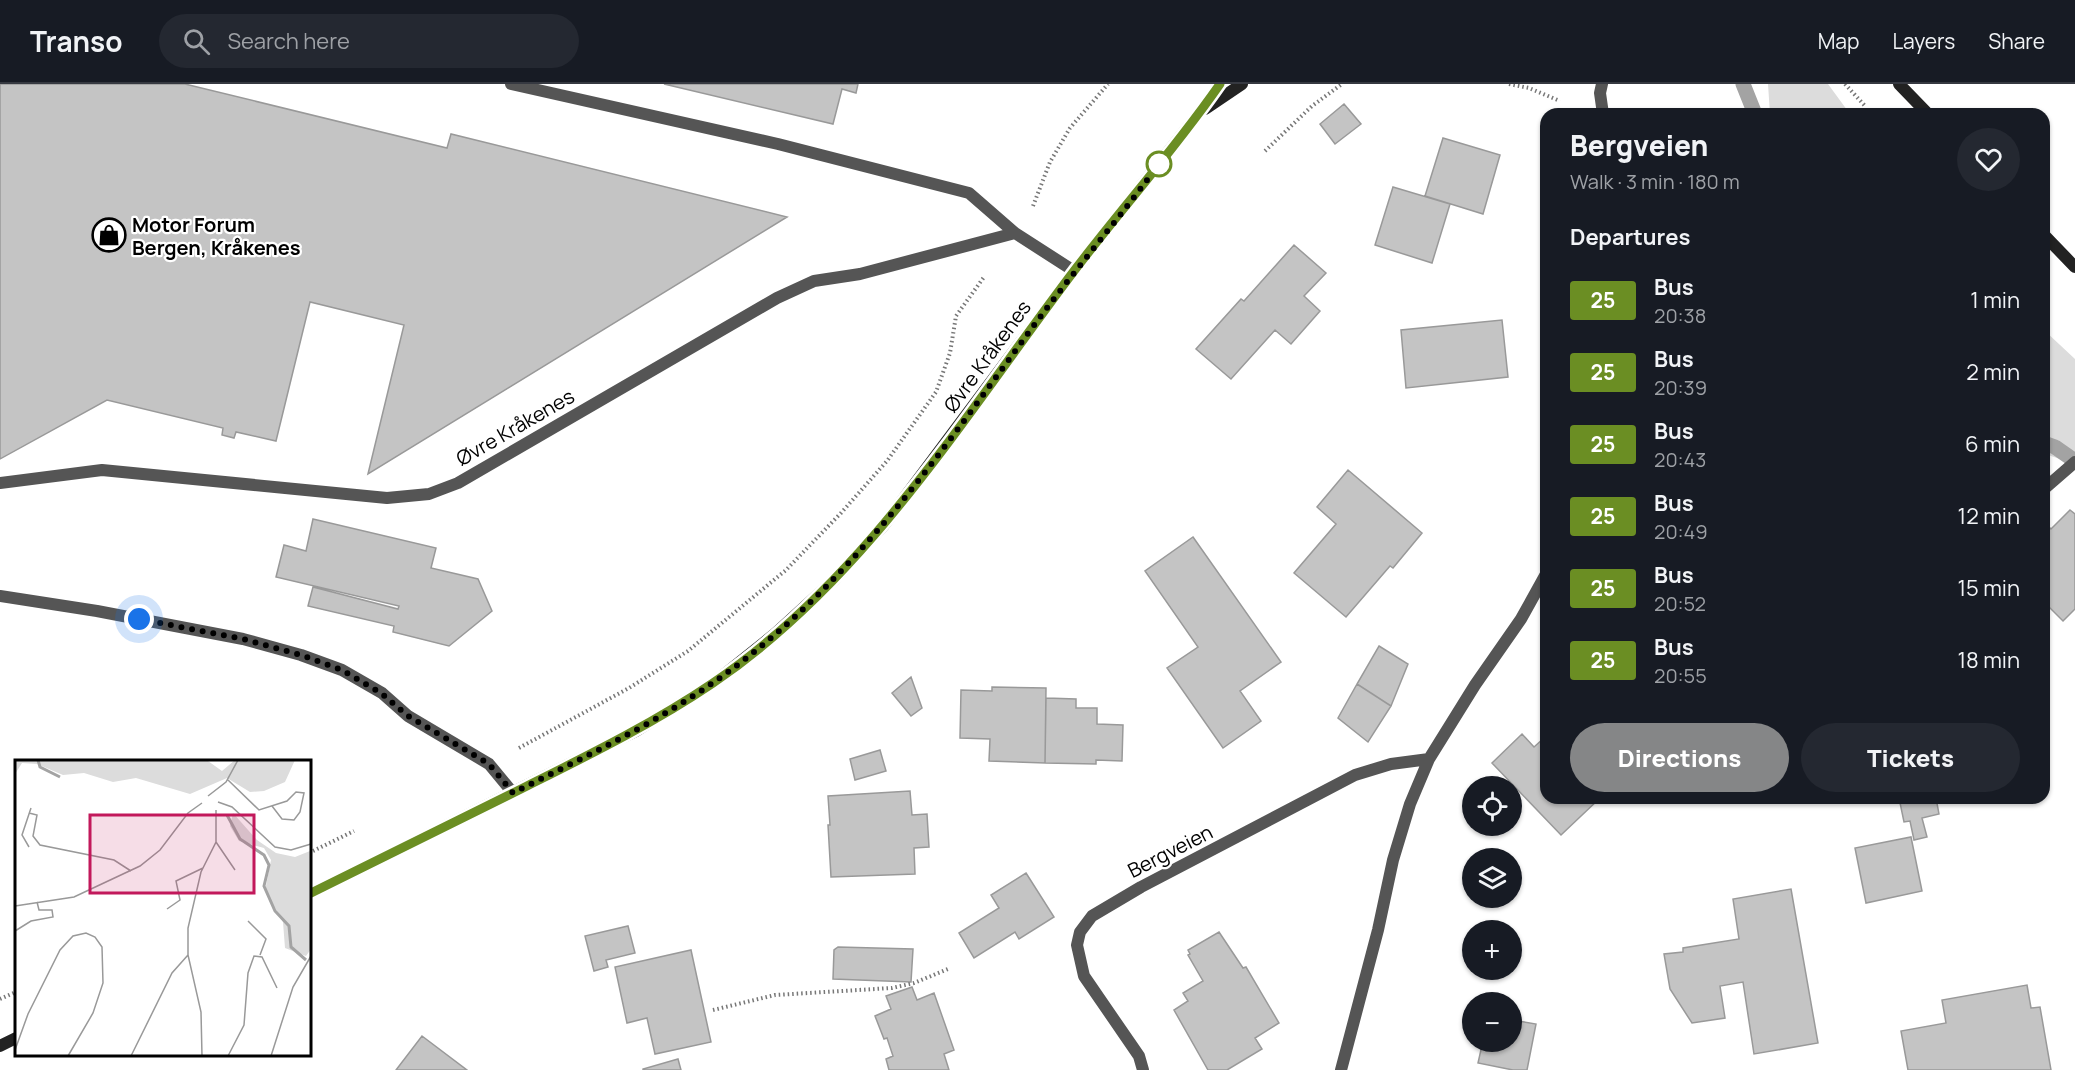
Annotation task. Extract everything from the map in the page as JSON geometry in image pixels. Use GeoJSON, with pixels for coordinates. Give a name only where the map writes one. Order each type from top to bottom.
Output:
{"type":"FeatureCollection","features":[{"type":"Feature","properties":{"kind":"main road","name":"Øvre Kråkenes"},"geometry":{"type":"LineString","coordinates":[[310,894],[636,731],[705,688],[776,633],[834,580],[884,525],[1074,271],[1220,84]]}},
{"type":"Feature","properties":{"kind":"main road","name":"Øvre Kråkenes"},"geometry":{"type":"LineString","coordinates":[[1199,113],[1242,84]]}},
{"type":"Feature","properties":{"kind":"main road"},"geometry":{"type":"LineString","coordinates":[[1899,84],[1922,108]]}},
{"type":"Feature","properties":{"kind":"main road"},"geometry":{"type":"LineString","coordinates":[[2050,241],[2075,267]]}},
{"type":"Feature","properties":{"kind":"main road"},"geometry":{"type":"LineString","coordinates":[[0,1046],[15,1038]]}},
{"type":"Feature","properties":{"kind":"street"},"geometry":{"type":"LineString","coordinates":[[511,84],[778,144],[969,193],[1015,233],[1074,271]]}},
{"type":"Feature","properties":{"kind":"street"},"geometry":{"type":"LineString","coordinates":[[1589,84],[1601,88],[1603,108]]}},
{"type":"Feature","properties":{"kind":"street","name":"Øvre Kråkenes"},"geometry":{"type":"LineString","coordinates":[[0,483],[102,470],[387,498],[429,495],[458,483],[777,298],[814,280],[860,274],[1015,233]]}},
{"type":"Feature","properties":{"kind":"street"},"geometry":{"type":"LineString","coordinates":[[2050,484],[2075,462]]}},
{"type":"Feature","properties":{"kind":"street"},"geometry":{"type":"LineString","coordinates":[[1341,1070],[1410,804],[1429,759],[1521,619],[1540,585]]}},
{"type":"Feature","properties":{"kind":"street"},"geometry":{"type":"LineString","coordinates":[[0,596],[97,611],[243,639],[301,655],[342,670],[381,693],[408,716],[489,764],[513,793]]}},
{"type":"Feature","properties":{"kind":"street","name":"Bergveien"},"geometry":{"type":"LineString","coordinates":[[1143,1070],[1139,1056],[1084,976],[1077,945],[1080,932],[1092,916],[1141,887],[1355,775],[1391,764],[1429,759]]}},
{"type":"Feature","properties":{"kind":"path"},"geometry":{"type":"LineString","coordinates":[[1034,204],[1050,162],[1070,129],[1108,84]]}},
{"type":"Feature","properties":{"kind":"path"},"geometry":{"type":"LineString","coordinates":[[1265,151],[1312,106],[1342,84]]}},
{"type":"Feature","properties":{"kind":"path"},"geometry":{"type":"LineString","coordinates":[[1509,84],[1529,88],[1560,101]]}},
{"type":"Feature","properties":{"kind":"path"},"geometry":{"type":"LineString","coordinates":[[1845,84],[1866,107]]}},
{"type":"Feature","properties":{"kind":"path"},"geometry":{"type":"LineString","coordinates":[[489,764],[629,687],[688,651],[786,570],[887,461],[936,392],[950,353],[956,316],[974,291]]}},
{"type":"Feature","properties":{"kind":"path"},"geometry":{"type":"LineString","coordinates":[[310,853],[363,827]]}},
{"type":"Feature","properties":{"kind":"path"},"geometry":{"type":"LineString","coordinates":[[713,1010],[775,995],[892,987],[914,983],[948,969]]}},
{"type":"Feature","properties":{"kind":"path"},"geometry":{"type":"LineString","coordinates":[[0,999],[15,992]]}},
{"type":"Feature","properties":{"kind":"shaded area"},"geometry":{"type":"Polygon","coordinates":[[[1768,84],[1828,84],[1846,108],[1770,108],[1768,84]]]}},
{"type":"Feature","properties":{"kind":"shaded area"},"geometry":{"type":"Polygon","coordinates":[[[2050,336],[2075,359],[2075,464],[2050,456],[2050,336]]]}},
{"type":"Feature","properties":{"kind":"building"},"geometry":{"type":"Polygon","coordinates":[[[0,84],[185,84],[447,148],[451,134],[787,217],[368,474],[404,325],[310,302],[276,441],[236,432],[234,438],[222,435],[223,428],[107,400],[0,459],[0,84]]]}},
{"type":"Feature","properties":{"kind":"building"},"geometry":{"type":"Polygon","coordinates":[[[664,84],[858,84],[856,93],[842,89],[833,124],[664,84]]]}},
{"type":"Feature","properties":{"kind":"building"},"geometry":{"type":"Polygon","coordinates":[[[1344,104],[1361,124],[1335,144],[1320,124],[1344,104]]]}},
{"type":"Feature","properties":{"kind":"building"},"geometry":{"type":"Polygon","coordinates":[[[1443,138],[1500,155],[1483,214],[1425,196],[1443,138]]]}},
{"type":"Feature","properties":{"kind":"building"},"geometry":{"type":"Polygon","coordinates":[[[1393,187],[1450,204],[1432,263],[1375,245],[1393,187]]]}},
{"type":"Feature","properties":{"kind":"building"},"geometry":{"type":"Polygon","coordinates":[[[1294,245],[1326,273],[1304,296],[1320,311],[1291,344],[1275,330],[1231,379],[1196,349],[1241,299],[1244,301],[1294,245]]]}},
{"type":"Feature","properties":{"kind":"building"},"geometry":{"type":"Polygon","coordinates":[[[1502,320],[1508,377],[1406,388],[1401,330],[1502,320]]]}},
{"type":"Feature","properties":{"kind":"building"},"geometry":{"type":"Polygon","coordinates":[[[1348,470],[1422,533],[1393,568],[1390,566],[1346,617],[1294,573],[1336,524],[1317,507],[1348,470]]]}},
{"type":"Feature","properties":{"kind":"building"},"geometry":{"type":"Polygon","coordinates":[[[2070,510],[2075,514],[2075,609],[2063,621],[2050,608],[2051,529],[2070,510]]]}},
{"type":"Feature","properties":{"kind":"building"},"geometry":{"type":"Polygon","coordinates":[[[313,519],[436,548],[431,568],[478,579],[492,611],[449,646],[393,632],[394,626],[308,606],[313,587],[398,609],[399,606],[276,577],[284,545],[306,551],[313,519]]]}},
{"type":"Feature","properties":{"kind":"building"},"geometry":{"type":"Polygon","coordinates":[[[1193,537],[1281,662],[1240,691],[1261,721],[1223,748],[1167,668],[1198,647],[1145,571],[1193,537]]]}},
{"type":"Feature","properties":{"kind":"building"},"geometry":{"type":"Polygon","coordinates":[[[1379,646],[1408,664],[1391,706],[1357,684],[1379,646]]]}},
{"type":"Feature","properties":{"kind":"building"},"geometry":{"type":"Polygon","coordinates":[[[911,677],[922,708],[911,716],[892,693],[911,677]]]}},
{"type":"Feature","properties":{"kind":"building"},"geometry":{"type":"Polygon","coordinates":[[[1357,684],[1391,706],[1368,742],[1338,718],[1357,684]]]}},
{"type":"Feature","properties":{"kind":"building"},"geometry":{"type":"Polygon","coordinates":[[[992,687],[1046,688],[1045,763],[989,761],[990,739],[960,738],[961,690],[992,691],[992,687]]]}},
{"type":"Feature","properties":{"kind":"building"},"geometry":{"type":"Polygon","coordinates":[[[1046,698],[1076,699],[1076,708],[1097,708],[1097,724],[1123,725],[1122,761],[1096,760],[1096,764],[1045,763],[1046,698]]]}},
{"type":"Feature","properties":{"kind":"building"},"geometry":{"type":"Polygon","coordinates":[[[1522,734],[1534,747],[1540,742],[1540,804],[1594,804],[1561,835],[1522,794],[1522,776],[1504,776],[1492,763],[1522,734]]]}},
{"type":"Feature","properties":{"kind":"building"},"geometry":{"type":"Polygon","coordinates":[[[880,750],[886,771],[855,780],[850,759],[880,750]]]}},
{"type":"Feature","properties":{"kind":"building"},"geometry":{"type":"Polygon","coordinates":[[[910,791],[912,815],[927,814],[929,847],[914,848],[915,874],[831,877],[828,796],[910,791]]]}},
{"type":"Feature","properties":{"kind":"building"},"geometry":{"type":"Polygon","coordinates":[[[1900,804],[1937,804],[1939,814],[1922,818],[1927,837],[1914,840],[1910,821],[1904,822],[1900,804]]]}},
{"type":"Feature","properties":{"kind":"building"},"geometry":{"type":"Polygon","coordinates":[[[1911,837],[1922,891],[1866,903],[1855,848],[1911,837]]]}},
{"type":"Feature","properties":{"kind":"building"},"geometry":{"type":"Polygon","coordinates":[[[1026,873],[1054,917],[1019,939],[1015,932],[974,958],[959,933],[999,908],[991,895],[1026,873]]]}},
{"type":"Feature","properties":{"kind":"building"},"geometry":{"type":"Polygon","coordinates":[[[1791,889],[1818,1043],[1754,1054],[1743,982],[1720,986],[1725,1018],[1692,1023],[1670,989],[1664,954],[1683,952],[1683,948],[1739,939],[1733,899],[1791,889]]]}},
{"type":"Feature","properties":{"kind":"building"},"geometry":{"type":"Polygon","coordinates":[[[628,926],[635,953],[606,960],[608,967],[594,971],[585,936],[628,926]]]}},
{"type":"Feature","properties":{"kind":"building"},"geometry":{"type":"Polygon","coordinates":[[[1219,932],[1243,968],[1246,967],[1279,1023],[1255,1038],[1262,1049],[1227,1070],[1208,1070],[1174,1010],[1188,1001],[1183,993],[1203,981],[1188,955],[1190,954],[1188,950],[1219,932]]]}},
{"type":"Feature","properties":{"kind":"building"},"geometry":{"type":"Polygon","coordinates":[[[838,947],[913,949],[911,982],[833,979],[834,950],[838,947]]]}},
{"type":"Feature","properties":{"kind":"building"},"geometry":{"type":"Polygon","coordinates":[[[691,950],[711,1042],[655,1054],[647,1018],[627,1023],[615,967],[691,950]]]}},
{"type":"Feature","properties":{"kind":"building"},"geometry":{"type":"Polygon","coordinates":[[[2027,985],[2031,1008],[2040,1007],[2051,1070],[1908,1070],[1901,1031],[1946,1023],[1942,1000],[2027,985]]]}},
{"type":"Feature","properties":{"kind":"building"},"geometry":{"type":"Polygon","coordinates":[[[912,987],[917,1000],[934,993],[954,1050],[944,1054],[949,1070],[889,1070],[886,1059],[893,1056],[887,1038],[884,1039],[875,1016],[891,1009],[886,996],[912,987]]]}},
{"type":"Feature","properties":{"kind":"building"},"geometry":{"type":"Polygon","coordinates":[[[1522,1022],[1536,1024],[1527,1070],[1513,1070],[1478,1063],[1480,1052],[1522,1052],[1522,1022]]]}},
{"type":"Feature","properties":{"kind":"building"},"geometry":{"type":"Polygon","coordinates":[[[422,1036],[467,1070],[396,1070],[422,1036]]]}},
{"type":"Feature","properties":{"kind":"building"},"geometry":{"type":"Polygon","coordinates":[[[678,1059],[681,1070],[643,1070],[643,1069],[678,1059]]]}},
{"type":"Feature","properties":{"kind":"waterway"},"geometry":{"type":"LineString","coordinates":[[1743,84],[1753,108]]}},
{"type":"Feature","properties":{"kind":"waterway"},"geometry":{"type":"LineString","coordinates":[[2050,445],[2075,461]]}},
{"type":"Feature","properties":{"kind":"bus line","name":"25"},"geometry":{"type":"LineString","coordinates":[[310,894],[636,731],[715,682],[776,633],[834,580],[884,525],[1074,271],[1220,84]]}},
{"type":"Feature","properties":{"kind":"place","name":"Motor Forum Bergen, Kråkenes"},"geometry":{"type":"Point","coordinates":[109,235]}},
{"type":"Feature","properties":{"kind":"route"},"geometry":{"type":"LineString","coordinates":[[139,619],[243,639],[301,655],[342,670],[381,693],[408,716],[489,764],[513,793],[636,731],[715,682],[776,633],[834,580],[884,525],[1074,271],[1159,164]]}}]}
